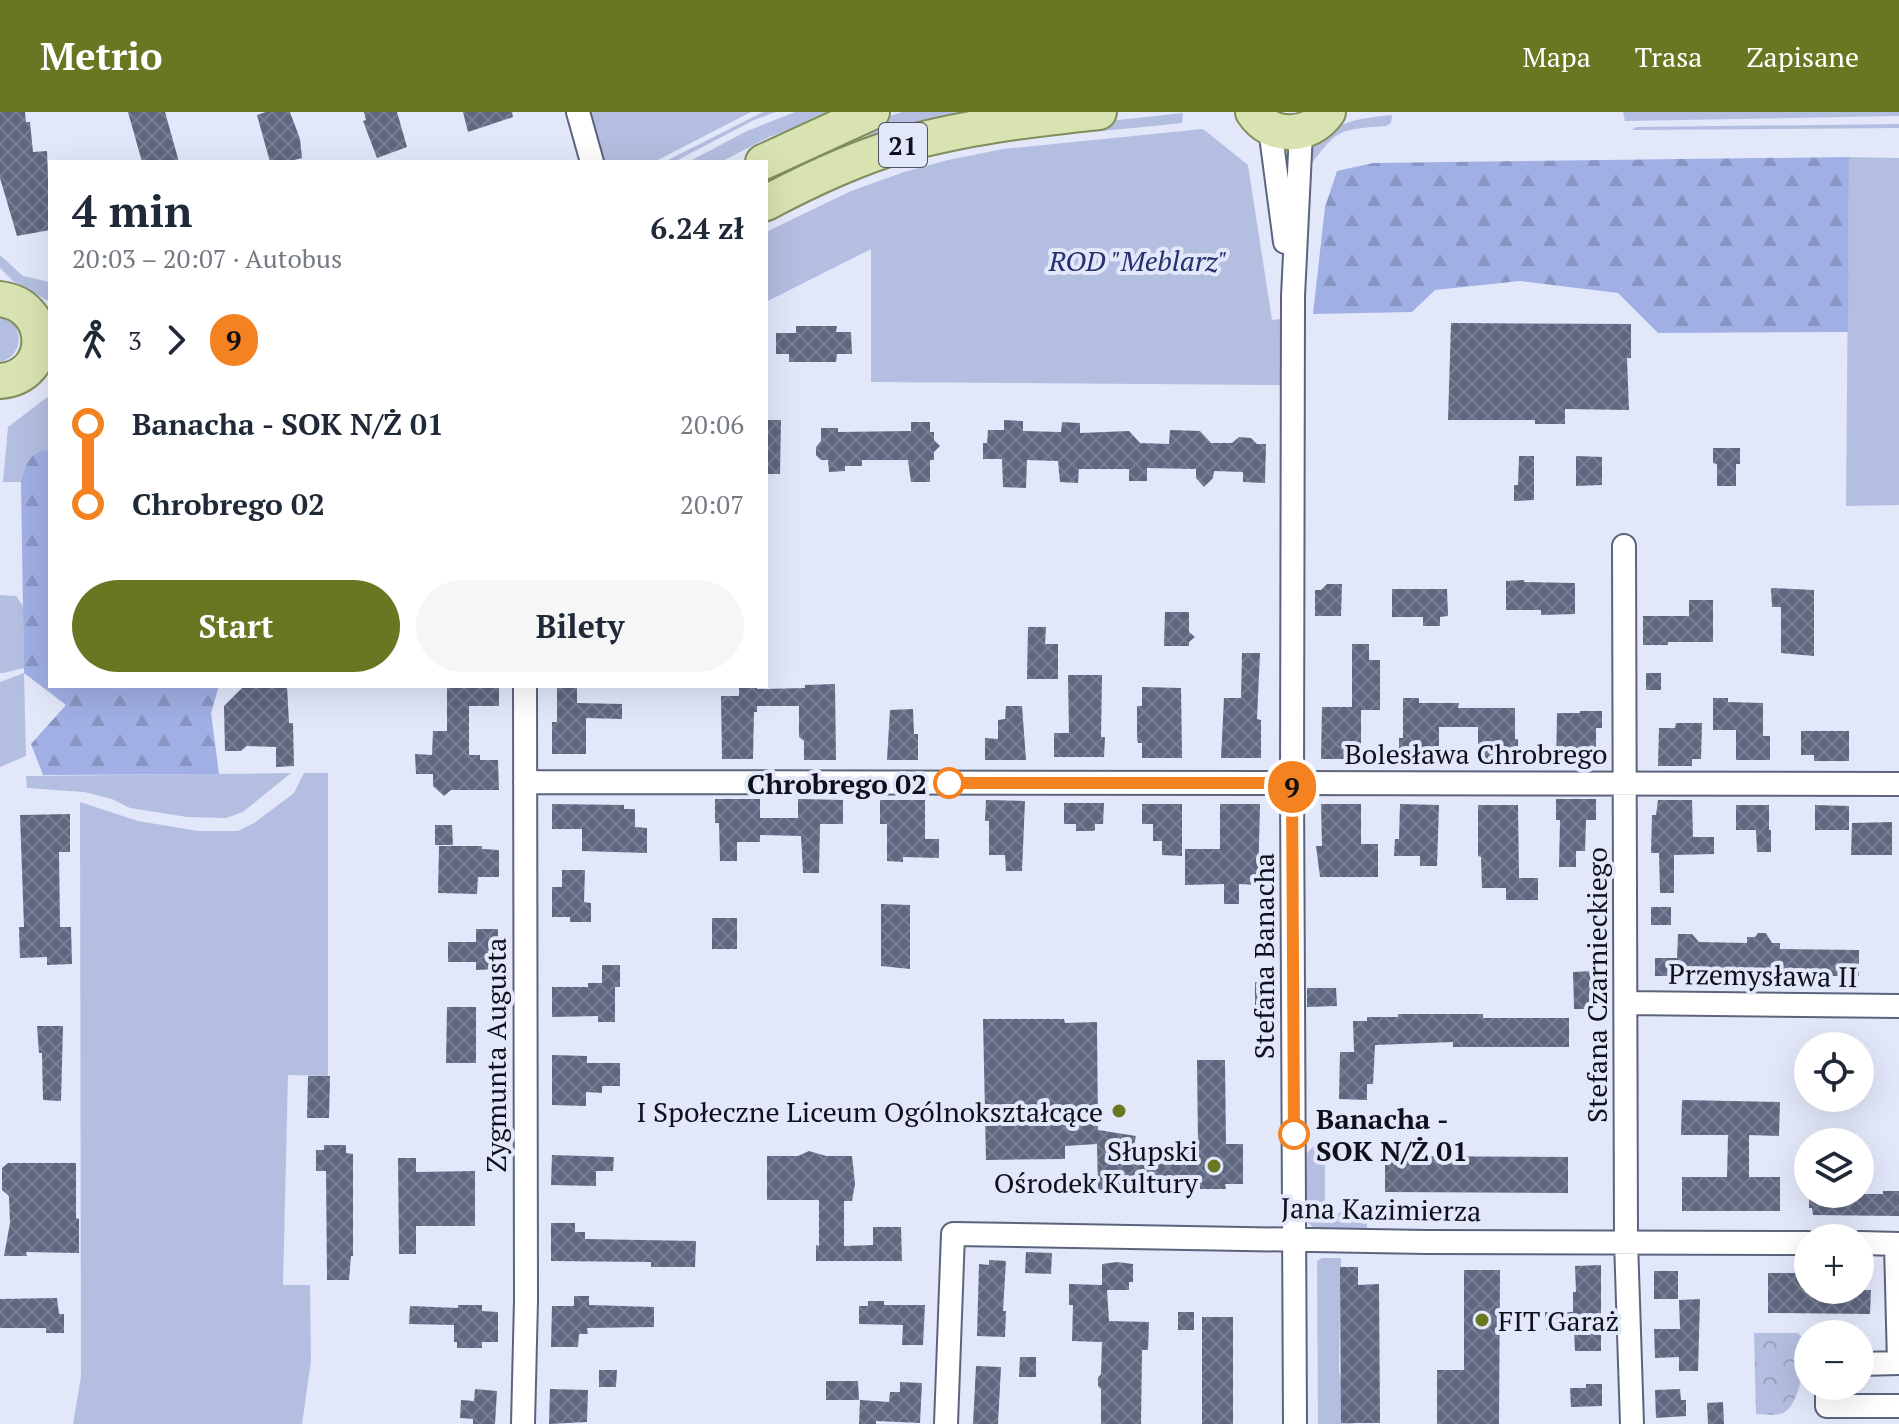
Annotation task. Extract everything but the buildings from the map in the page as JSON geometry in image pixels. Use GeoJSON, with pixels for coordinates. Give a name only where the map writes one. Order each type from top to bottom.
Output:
{"type":"FeatureCollection","features":[{"type":"Feature","properties":{"kind":"main road","name":"21"},"geometry":{"type":"LineString","coordinates":[[767,160],[872,112]]}},
{"type":"Feature","properties":{"kind":"main road","name":"21"},"geometry":{"type":"LineString","coordinates":[[768,202],[835,170],[899,146],[961,131],[1099,112]]}},
{"type":"Feature","properties":{"kind":"main road"},"geometry":{"type":"LineString","coordinates":[[0,381],[14,379],[43,355],[40,344],[42,319],[1,297]]}},
{"type":"Feature","properties":{"kind":"street"},"geometry":{"type":"LineString","coordinates":[[578,112],[591,160]]}},
{"type":"Feature","properties":{"kind":"street","name":"Stefana Banacha"},"geometry":{"type":"LineString","coordinates":[[1288,121],[1293,296],[1295,1424]]}},
{"type":"Feature","properties":{"kind":"street","name":"Stefana Banacha"},"geometry":{"type":"LineString","coordinates":[[1288,121],[1293,296]]}},
{"type":"Feature","properties":{"kind":"street","name":"Stefana Czarnieckiego"},"geometry":{"type":"LineString","coordinates":[[1624,546],[1626,1241],[1632,1424]]}},
{"type":"Feature","properties":{"kind":"street","name":"Zygmunta Augusta"},"geometry":{"type":"LineString","coordinates":[[523,1424],[526,1300],[525,688]]}},
{"type":"Feature","properties":{"kind":"street","name":"Bolesława Chrobrego"},"geometry":{"type":"LineString","coordinates":[[525,782],[1899,784]]}},
{"type":"Feature","properties":{"kind":"street","name":"Przemysława II"},"geometry":{"type":"LineString","coordinates":[[1626,1003],[1899,1006]]}},
{"type":"Feature","properties":{"kind":"street","name":"Jana Kazimierza"},"geometry":{"type":"LineString","coordinates":[[946,1424],[953,1234],[1426,1242],[1794,1243]]}},
{"type":"Feature","properties":{"kind":"street"},"geometry":{"type":"LineString","coordinates":[[1874,1243],[1898,1244],[1899,1363],[1874,1364]]}},
{"type":"Feature","properties":{"kind":"street"},"geometry":{"type":"LineString","coordinates":[[1827,1400],[1827,1406],[1899,1406]]}},
{"type":"Feature","properties":{"kind":"green space"},"geometry":{"type":"Polygon","coordinates":[[[586,112],[751,112],[658,160],[599,160],[586,112]]]}},
{"type":"Feature","properties":{"kind":"green space"},"geometry":{"type":"Polygon","coordinates":[[[763,112],[776,112],[754,120],[678,160],[668,160],[763,112]]]}},
{"type":"Feature","properties":{"kind":"green space"},"geometry":{"type":"Polygon","coordinates":[[[795,112],[837,112],[769,137],[725,160],[692,160],[747,131],[795,112]]]}},
{"type":"Feature","properties":{"kind":"green space"},"geometry":{"type":"Polygon","coordinates":[[[902,112],[1007,112],[768,190],[768,171],[872,122],[902,112]]]}},
{"type":"Feature","properties":{"kind":"green space"},"geometry":{"type":"Polygon","coordinates":[[[1623,112],[1899,112],[1899,116],[1625,121],[1623,112]]]}},
{"type":"Feature","properties":{"kind":"green space"},"geometry":{"type":"Polygon","coordinates":[[[1183,113],[1182,123],[1012,141],[911,162],[855,182],[768,223],[768,213],[853,173],[1025,130],[1183,113]]]}},
{"type":"Feature","properties":{"kind":"green space"},"geometry":{"type":"Polygon","coordinates":[[[1392,115],[1391,123],[1386,126],[1339,134],[1325,146],[1307,170],[1308,150],[1326,133],[1357,120],[1392,115]]]}},
{"type":"Feature","properties":{"kind":"green space"},"geometry":{"type":"Polygon","coordinates":[[[1899,124],[1899,128],[1632,130],[1636,127],[1899,124]]]}},
{"type":"Feature","properties":{"kind":"green space","name":"ROD \"Meblarz\""},"geometry":{"type":"Polygon","coordinates":[[[1203,129],[1248,165],[1272,320],[1280,319],[1280,385],[871,382],[871,249],[768,301],[768,231],[851,191],[904,172],[1003,149],[1203,129]]]}},
{"type":"Feature","properties":{"kind":"green space"},"geometry":{"type":"Polygon","coordinates":[[[1849,157],[1899,158],[1899,505],[1846,506],[1849,157]]]}},
{"type":"Feature","properties":{"kind":"green space"},"geometry":{"type":"Polygon","coordinates":[[[1849,157],[1848,332],[1658,333],[1618,293],[1520,281],[1435,290],[1412,312],[1313,314],[1325,207],[1337,171],[1373,163],[1849,157]]]}},
{"type":"Feature","properties":{"kind":"green space"},"geometry":{"type":"Polygon","coordinates":[[[0,255],[23,276],[48,282],[48,301],[13,281],[0,268],[0,255]]]}},
{"type":"Feature","properties":{"kind":"green space"},"geometry":{"type":"Polygon","coordinates":[[[0,316],[15,325],[19,342],[15,352],[0,362],[0,316]]]}},
{"type":"Feature","properties":{"kind":"green space"},"geometry":{"type":"Polygon","coordinates":[[[48,397],[48,449],[33,455],[21,482],[3,482],[8,427],[48,397]]]}},
{"type":"Feature","properties":{"kind":"green space"},"geometry":{"type":"Polygon","coordinates":[[[48,449],[48,688],[218,688],[211,713],[219,774],[43,775],[31,744],[66,705],[24,673],[21,482],[33,455],[48,449]]]}},
{"type":"Feature","properties":{"kind":"green space"},"geometry":{"type":"Polygon","coordinates":[[[0,595],[16,596],[23,606],[24,668],[3,673],[0,673],[0,595]]]}},
{"type":"Feature","properties":{"kind":"green space"},"geometry":{"type":"Polygon","coordinates":[[[24,673],[26,756],[0,767],[0,682],[24,673]]]}},
{"type":"Feature","properties":{"kind":"green space"},"geometry":{"type":"Polygon","coordinates":[[[291,773],[243,812],[226,818],[187,817],[130,808],[112,799],[84,792],[27,788],[26,776],[291,773]]]}},
{"type":"Feature","properties":{"kind":"green space"},"geometry":{"type":"Polygon","coordinates":[[[304,773],[328,773],[328,1076],[288,1075],[283,1285],[310,1285],[311,1361],[302,1424],[73,1424],[81,1376],[80,802],[138,821],[198,831],[238,831],[294,793],[304,773]]]}},
{"type":"Feature","properties":{"kind":"green space"},"geometry":{"type":"Polygon","coordinates":[[[1333,1145],[1336,1148],[1325,1149],[1325,1200],[1338,1215],[1340,1212],[1367,1212],[1367,1229],[1315,1229],[1305,1220],[1305,1155],[1313,1147],[1333,1145]]]}},
{"type":"Feature","properties":{"kind":"green space"},"geometry":{"type":"Polygon","coordinates":[[[1341,1258],[1339,1371],[1353,1424],[1318,1424],[1317,1261],[1341,1258]]]}},
{"type":"Feature","properties":{"kind":"green space"},"geometry":{"type":"Polygon","coordinates":[[[1754,1333],[1794,1333],[1794,1399],[1783,1413],[1756,1414],[1754,1333]]]}},
{"type":"Feature","properties":{"kind":"bus line","name":"9"},"geometry":{"type":"LineString","coordinates":[[949,783],[1292,783],[1294,1134]]}},
{"type":"Feature","properties":{"kind":"place","name":"Chrobrego 02"},"geometry":{"type":"Point","coordinates":[949,783]}},
{"type":"Feature","properties":{"kind":"place","name":"I Społeczne Liceum Ogólnokształcące"},"geometry":{"type":"Point","coordinates":[1119,1111]}},
{"type":"Feature","properties":{"kind":"place","name":"Banacha - SOK N/Ż 01"},"geometry":{"type":"Point","coordinates":[1294,1134]}},
{"type":"Feature","properties":{"kind":"place","name":"Słupski Ośrodek Kultury"},"geometry":{"type":"Point","coordinates":[1214,1166]}},
{"type":"Feature","properties":{"kind":"place","name":"FIT Garaż"},"geometry":{"type":"Point","coordinates":[1482,1320]}}]}
